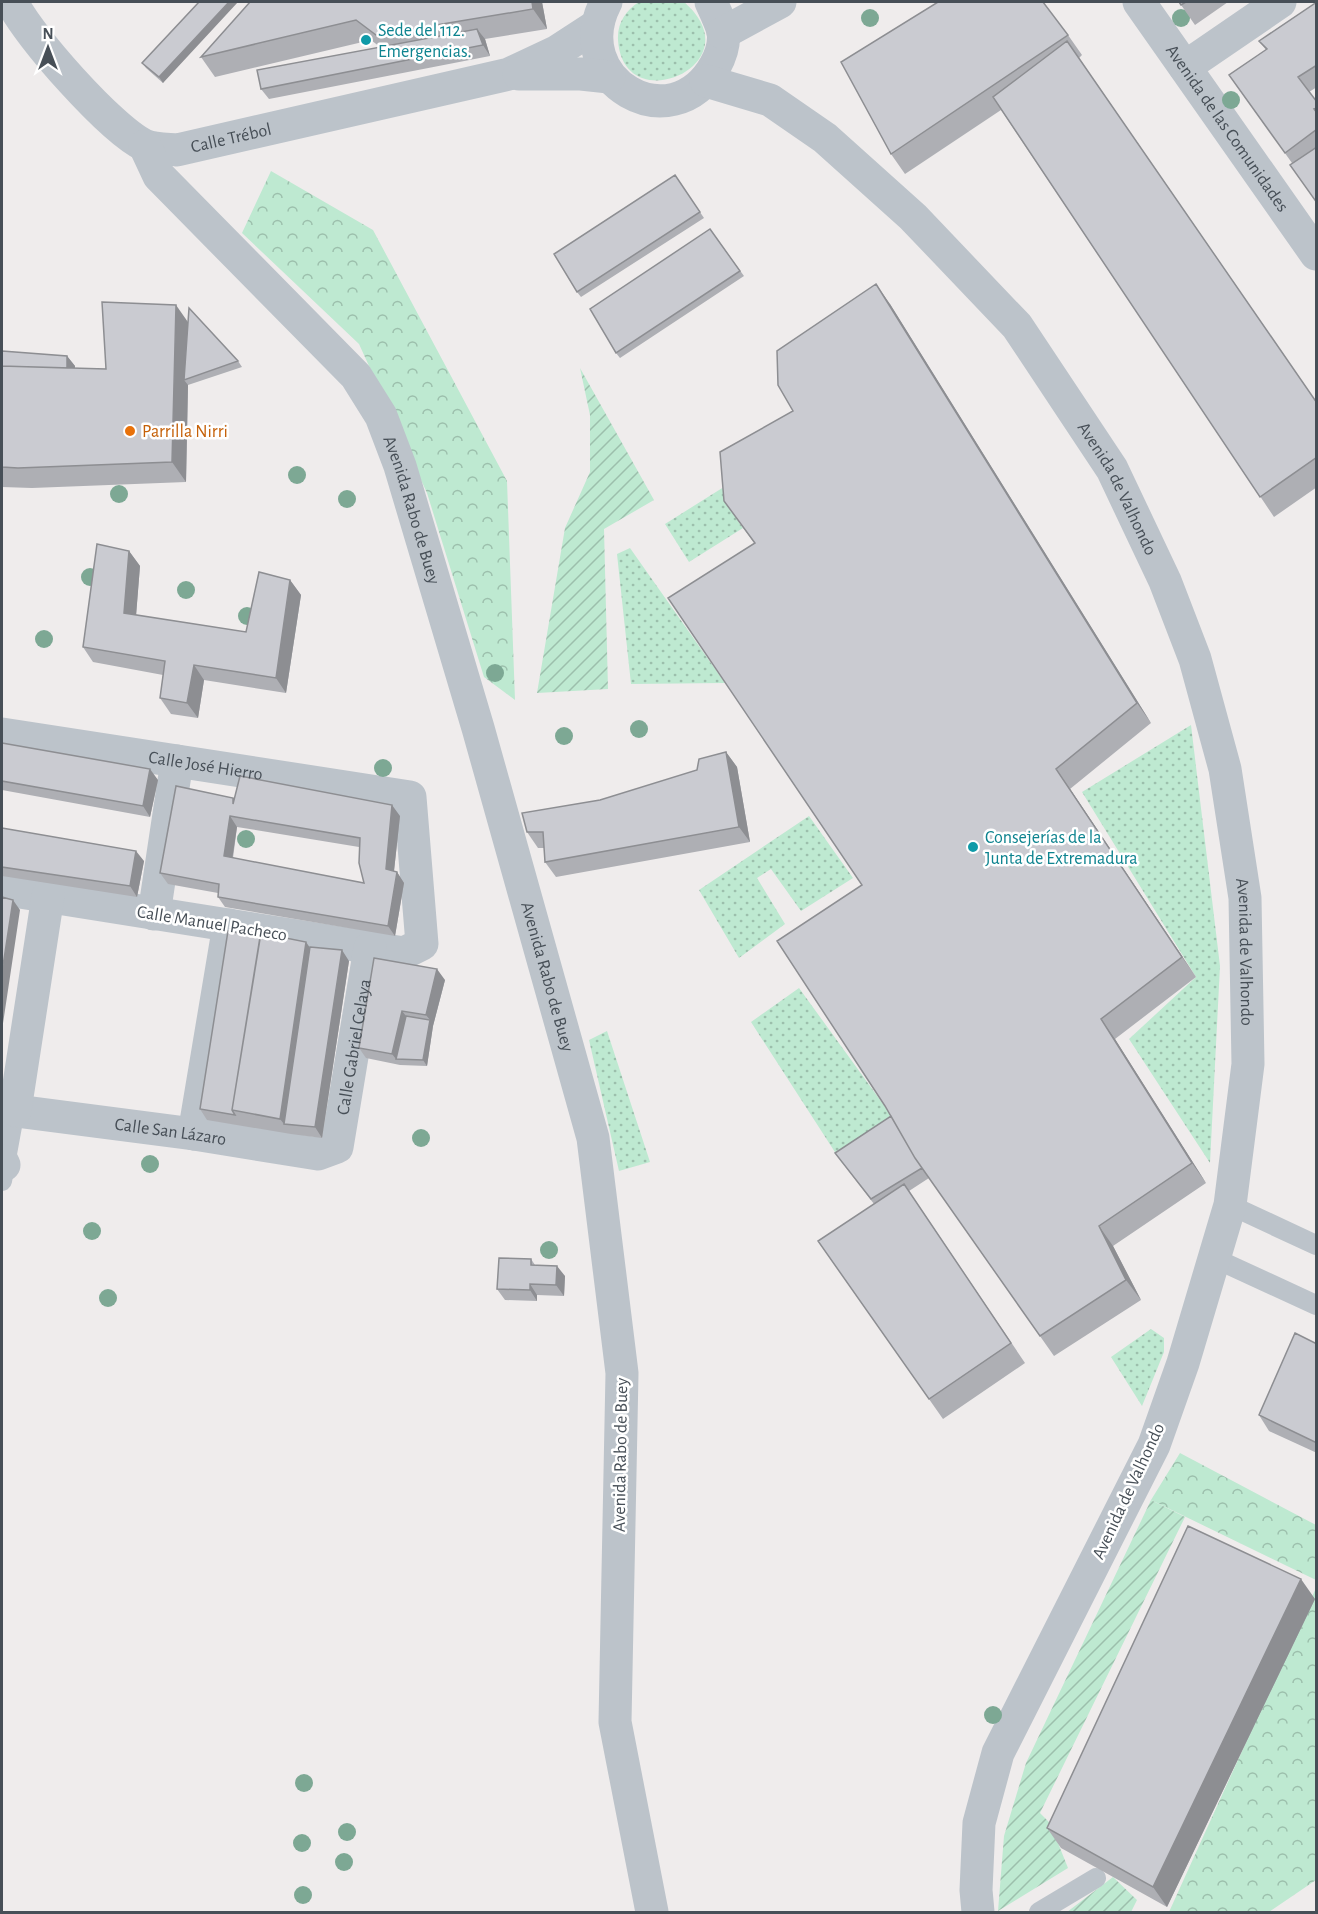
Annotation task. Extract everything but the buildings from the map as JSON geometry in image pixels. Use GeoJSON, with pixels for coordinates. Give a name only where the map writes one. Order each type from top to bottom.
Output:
{"type":"FeatureCollection","features":[{"type":"Feature","properties":{"kind":"street"},"geometry":{"type":"LineString","coordinates":[[12,2],[41,44],[70,77],[117,124],[145,146]]}},
{"type":"Feature","properties":{"kind":"street"},"geometry":{"type":"LineString","coordinates":[[601,14],[596,44],[600,61],[609,77],[624,90],[641,98],[661,101],[679,98],[706,81],[721,55],[722,40],[711,2]]}},
{"type":"Feature","properties":{"kind":"street"},"geometry":{"type":"LineString","coordinates":[[722,40],[780,2]]}},
{"type":"Feature","properties":{"kind":"street","name":"Avenida de las Comunidades"},"geometry":{"type":"LineString","coordinates":[[1139,2],[1317,255]]}},
{"type":"Feature","properties":{"kind":"street"},"geometry":{"type":"LineString","coordinates":[[1185,67],[1280,2]]}},
{"type":"Feature","properties":{"kind":"street","name":"Calle Trébol"},"geometry":{"type":"LineString","coordinates":[[145,146],[177,150],[509,74],[556,52],[601,14]]}},
{"type":"Feature","properties":{"kind":"street","name":"Avenida de Valhondo"},"geometry":{"type":"LineString","coordinates":[[722,40],[770,100],[825,138],[913,217],[1017,326],[1113,469],[1165,581],[1195,659],[1225,769],[1245,898],[1248,1064],[1230,1205],[1183,1363],[1154,1445],[998,1753],[979,1823],[976,1890],[978,1912]]}},
{"type":"Feature","properties":{"kind":"street","name":"Calle Trébol"},"geometry":{"type":"LineString","coordinates":[[509,74],[581,74],[609,77]]}},
{"type":"Feature","properties":{"kind":"street","name":"Avenida de Valhondo"},"geometry":{"type":"LineString","coordinates":[[706,81],[770,100]]}},
{"type":"Feature","properties":{"kind":"street","name":"Avenida Rabo de Buey"},"geometry":{"type":"LineString","coordinates":[[145,146],[159,176],[356,376],[381,416],[400,466],[478,728],[593,1138],[622,1373],[615,1722],[652,1912]]}},
{"type":"Feature","properties":{"kind":"street","name":"Calle José Hierro"},"geometry":{"type":"LineString","coordinates":[[2,734],[410,797],[422,944]]}},
{"type":"Feature","properties":{"kind":"street"},"geometry":{"type":"LineString","coordinates":[[154,914],[177,761]]}},
{"type":"Feature","properties":{"kind":"street","name":"Calle Manuel Pacheco"},"geometry":{"type":"LineString","coordinates":[[2,889],[404,953],[422,944]]}},
{"type":"Feature","properties":{"kind":"street"},"geometry":{"type":"LineString","coordinates":[[8,1109],[48,897]]}},
{"type":"Feature","properties":{"kind":"street"},"geometry":{"type":"LineString","coordinates":[[194,1134],[229,925]]}},
{"type":"Feature","properties":{"kind":"street","name":"Calle Gabriel Celaya"},"geometry":{"type":"LineString","coordinates":[[338,1147],[370,948]]}},
{"type":"Feature","properties":{"kind":"street","name":"Calle San Lázaro"},"geometry":{"type":"LineString","coordinates":[[8,1109],[194,1134],[318,1154],[338,1147]]}},
{"type":"Feature","properties":{"kind":"lane"},"geometry":{"type":"LineString","coordinates":[[2,1169],[8,1109]]}},
{"type":"Feature","properties":{"kind":"lane"},"geometry":{"type":"LineString","coordinates":[[1230,1205],[1317,1245]]}},
{"type":"Feature","properties":{"kind":"lane"},"geometry":{"type":"LineString","coordinates":[[1214,1258],[1317,1305]]}},
{"type":"Feature","properties":{"kind":"lane"},"geometry":{"type":"LineString","coordinates":[[1039,1912],[1096,1878]]}},
{"type":"Feature","properties":{"kind":"green space"},"geometry":{"type":"Polygon","coordinates":[[[639,2],[684,2],[702,25],[705,46],[696,63],[680,75],[660,80],[641,77],[625,64],[618,40],[619,28],[626,13],[639,2]]]}},
{"type":"Feature","properties":{"kind":"green space"},"geometry":{"type":"Polygon","coordinates":[[[271,171],[373,230],[507,481],[515,700],[484,677],[427,493],[359,344],[242,233],[271,171]]]}},
{"type":"Feature","properties":{"kind":"green space"},"geometry":{"type":"Polygon","coordinates":[[[580,368],[654,500],[604,529],[608,689],[537,693],[565,528],[590,472],[590,415],[580,368]]]}},
{"type":"Feature","properties":{"kind":"green space"},"geometry":{"type":"Polygon","coordinates":[[[735,480],[738,521],[743,528],[689,562],[665,524],[735,480]]]}},
{"type":"Feature","properties":{"kind":"green space"},"geometry":{"type":"Polygon","coordinates":[[[630,548],[725,683],[631,684],[617,554],[630,548]]]}},
{"type":"Feature","properties":{"kind":"green space"},"geometry":{"type":"Polygon","coordinates":[[[1191,725],[1220,966],[1210,1163],[1129,1039],[1196,977],[1082,792],[1191,725]]]}},
{"type":"Feature","properties":{"kind":"green space"},"geometry":{"type":"Polygon","coordinates":[[[809,816],[853,878],[801,911],[771,869],[757,878],[785,924],[739,958],[699,890],[809,816]]]}},
{"type":"Feature","properties":{"kind":"green space"},"geometry":{"type":"Polygon","coordinates":[[[799,988],[899,1126],[842,1163],[751,1022],[799,988]]]}},
{"type":"Feature","properties":{"kind":"green space"},"geometry":{"type":"Polygon","coordinates":[[[607,1031],[650,1162],[619,1171],[589,1040],[607,1031]]]}},
{"type":"Feature","properties":{"kind":"green space"},"geometry":{"type":"Polygon","coordinates":[[[1151,1329],[1164,1338],[1164,1352],[1142,1406],[1111,1357],[1151,1329]]]}},
{"type":"Feature","properties":{"kind":"green space"},"geometry":{"type":"Polygon","coordinates":[[[1180,1453],[1316,1525],[1316,1580],[1151,1500],[1180,1453]]]}},
{"type":"Feature","properties":{"kind":"green space"},"geometry":{"type":"Polygon","coordinates":[[[1151,1500],[1185,1517],[1040,1813],[1050,1823],[1068,1868],[998,1911],[1004,1836],[1026,1763],[1151,1500]]]}},
{"type":"Feature","properties":{"kind":"green space"},"geometry":{"type":"Polygon","coordinates":[[[1316,1588],[1316,1880],[1269,1912],[1169,1912],[1316,1588]]]}},
{"type":"Feature","properties":{"kind":"green space"},"geometry":{"type":"Polygon","coordinates":[[[1113,1877],[1137,1900],[1131,1912],[1067,1912],[1113,1877]]]}},
{"type":"Feature","properties":{"kind":"place","name":"Sede del 112. Emergencias."},"geometry":{"type":"Point","coordinates":[366,40]}},
{"type":"Feature","properties":{"kind":"place","name":"Parrilla Nirri"},"geometry":{"type":"Point","coordinates":[130,431]}},
{"type":"Feature","properties":{"kind":"place","name":"Consejerías de la Junta de Extremadura"},"geometry":{"type":"Point","coordinates":[973,847]}}]}
